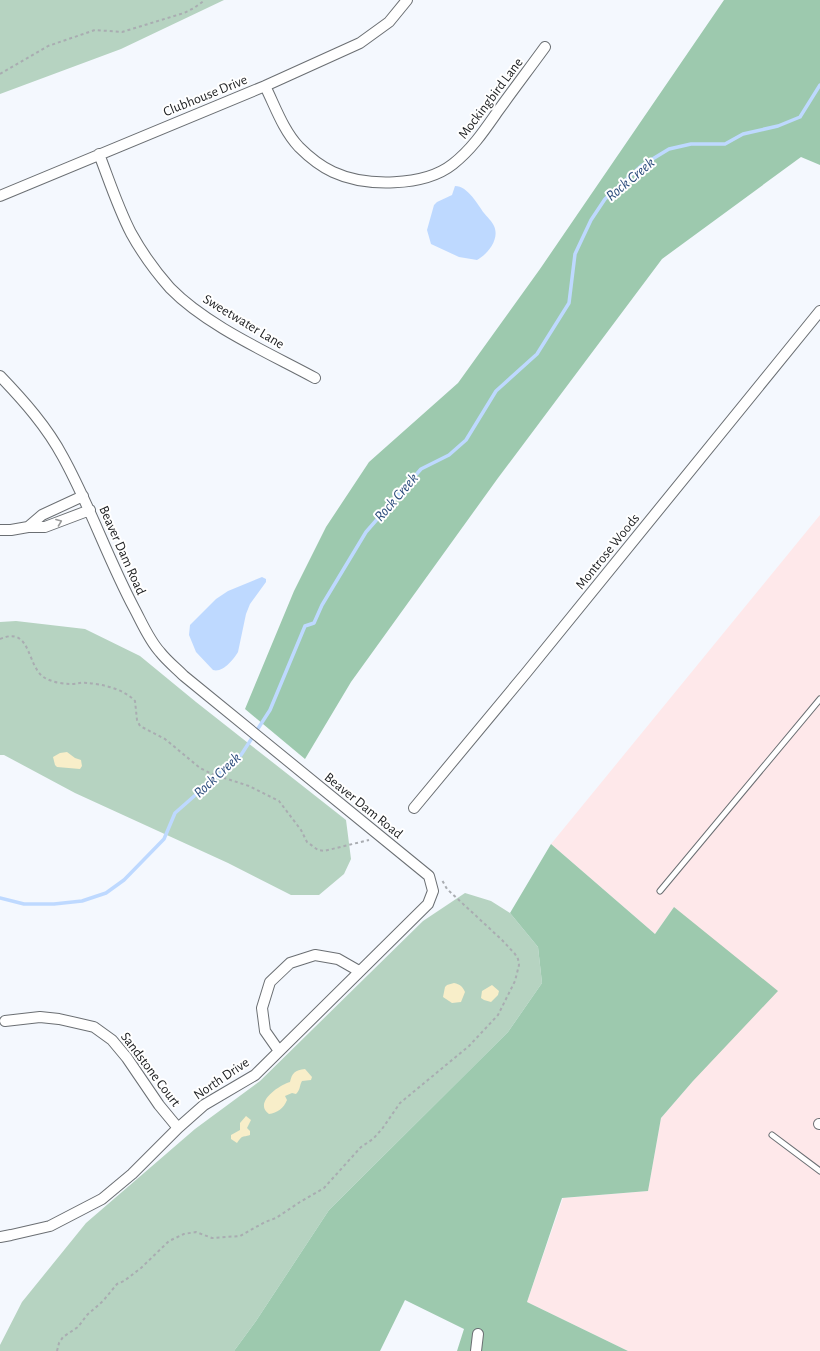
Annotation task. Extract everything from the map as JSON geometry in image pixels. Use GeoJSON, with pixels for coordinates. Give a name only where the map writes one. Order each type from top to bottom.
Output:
{"type":"FeatureCollection","features":[{"type":"Feature","properties":{"kind":"street","name":"Clubhouse Drive"},"geometry":{"type":"LineString","coordinates":[[0,196],[265,86],[360,43],[389,22],[407,0]]}},
{"type":"Feature","properties":{"kind":"street","name":"Mockingbird Lane"},"geometry":{"type":"LineString","coordinates":[[265,86],[287,130],[298,146],[314,162],[334,172],[356,179],[379,182],[404,182],[428,177],[451,166],[471,148],[544,47]]}},
{"type":"Feature","properties":{"kind":"street","name":"Sweetwater Lane"},"geometry":{"type":"LineString","coordinates":[[99,154],[131,233],[143,252],[171,288],[197,311],[216,324],[315,378]]}},
{"type":"Feature","properties":{"kind":"street","name":"Montrose Woods"},"geometry":{"type":"LineString","coordinates":[[414,808],[526,673],[820,311]]}},
{"type":"Feature","properties":{"kind":"street","name":"Beaver Dam Road"},"geometry":{"type":"LineString","coordinates":[[0,376],[24,401],[44,427],[63,456],[90,510],[124,588],[147,633],[160,652],[184,676],[238,721],[429,876]]}},
{"type":"Feature","properties":{"kind":"street"},"geometry":{"type":"LineString","coordinates":[[28,527],[42,515],[83,496]]}},
{"type":"Feature","properties":{"kind":"street"},"geometry":{"type":"LineString","coordinates":[[0,530],[45,527],[90,510]]}},
{"type":"Feature","properties":{"kind":"street","name":"North Drive"},"geometry":{"type":"LineString","coordinates":[[0,1237],[50,1226],[102,1199],[132,1174],[178,1128],[204,1105],[255,1075],[358,971],[428,904],[433,891],[429,876]]}},
{"type":"Feature","properties":{"kind":"street"},"geometry":{"type":"LineString","coordinates":[[279,1051],[265,1031],[262,1008],[270,982],[290,963],[315,955],[338,959],[358,971]]}},
{"type":"Feature","properties":{"kind":"street","name":"Sandstone Court"},"geometry":{"type":"LineString","coordinates":[[5,1022],[40,1017],[59,1019],[94,1027],[112,1040],[127,1058],[159,1105],[178,1128]]}},
{"type":"Feature","properties":{"kind":"street"},"geometry":{"type":"LineString","coordinates":[[476,1351],[478,1334]]}},
{"type":"Feature","properties":{"kind":"lane"},"geometry":{"type":"LineString","coordinates":[[660,891],[820,699]]}},
{"type":"Feature","properties":{"kind":"lane"},"geometry":{"type":"LineString","coordinates":[[772,1135],[820,1171]]}},
{"type":"Feature","properties":{"kind":"path"},"geometry":{"type":"LineString","coordinates":[[0,74],[48,46],[95,30],[122,32],[184,13],[205,0]]}},
{"type":"Feature","properties":{"kind":"path"},"geometry":{"type":"LineString","coordinates":[[0,639],[8,636],[14,636],[20,639],[41,675],[45,678],[63,684],[98,684],[128,695],[135,701],[136,720],[140,726],[166,739],[200,768],[212,774],[249,786],[279,802],[307,842],[318,850],[324,851],[382,838]]}},
{"type":"Feature","properties":{"kind":"path"},"geometry":{"type":"LineString","coordinates":[[57,1351],[59,1343],[63,1337],[78,1327],[87,1315],[117,1284],[124,1281],[141,1268],[169,1242],[184,1234],[196,1232],[212,1238],[240,1236],[276,1218],[324,1188],[361,1147],[373,1139],[389,1121],[400,1103],[469,1046],[500,1011],[515,981],[519,965],[515,954],[492,930]]}},
{"type":"Feature","properties":{"kind":"shaded area"},"geometry":{"type":"Polygon","coordinates":[[[820,515],[820,1351],[628,1351],[527,1302],[563,1198],[648,1191],[661,1118],[693,1081],[674,907],[655,934],[551,844],[820,515]]]}},
{"type":"Feature","properties":{"kind":"green space"},"geometry":{"type":"Polygon","coordinates":[[[0,0],[224,0],[121,49],[0,94],[0,0]]]}},
{"type":"Feature","properties":{"kind":"green space"},"geometry":{"type":"Polygon","coordinates":[[[724,0],[820,0],[820,165],[801,157],[662,259],[498,478],[351,682],[305,759],[245,709],[294,591],[326,527],[369,462],[458,383],[540,269],[724,0]]]}},
{"type":"Feature","properties":{"kind":"green space"},"geometry":{"type":"Polygon","coordinates":[[[16,621],[85,629],[140,656],[346,820],[351,859],[344,874],[319,895],[291,895],[228,863],[75,793],[4,755],[0,755],[0,622],[16,621]]]}},
{"type":"Feature","properties":{"kind":"green space"},"geometry":{"type":"Polygon","coordinates":[[[551,844],[655,934],[674,907],[778,991],[693,1081],[661,1118],[648,1191],[562,1198],[527,1302],[628,1351],[457,1351],[464,1329],[405,1300],[380,1351],[234,1351],[256,1321],[329,1210],[508,1032],[542,983],[538,947],[510,913],[551,844]]]}},
{"type":"Feature","properties":{"kind":"green space"},"geometry":{"type":"Polygon","coordinates":[[[465,893],[491,901],[510,913],[538,947],[542,983],[508,1032],[329,1210],[256,1321],[234,1351],[0,1351],[0,1345],[22,1302],[86,1223],[195,1129],[260,1081],[423,921],[465,893]]]}},
{"type":"Feature","properties":{"kind":"sand"},"geometry":{"type":"Polygon","coordinates":[[[67,752],[75,758],[81,760],[82,766],[80,769],[57,767],[55,765],[53,757],[60,753],[67,752]]]}},
{"type":"Feature","properties":{"kind":"sand"},"geometry":{"type":"Polygon","coordinates":[[[454,983],[461,986],[465,992],[461,1002],[452,1003],[443,997],[445,987],[454,983]]]}},
{"type":"Feature","properties":{"kind":"sand"},"geometry":{"type":"Polygon","coordinates":[[[492,985],[499,991],[498,995],[491,1002],[481,998],[482,991],[492,985]]]}},
{"type":"Feature","properties":{"kind":"sand"},"geometry":{"type":"Polygon","coordinates":[[[305,1069],[312,1077],[311,1080],[302,1081],[299,1091],[296,1094],[292,1093],[285,1096],[287,1100],[282,1108],[269,1114],[265,1110],[264,1105],[269,1095],[290,1082],[294,1072],[305,1069]]]}},
{"type":"Feature","properties":{"kind":"sand"},"geometry":{"type":"Polygon","coordinates":[[[246,1116],[251,1120],[247,1128],[250,1131],[250,1135],[242,1137],[237,1143],[231,1139],[231,1135],[240,1130],[240,1123],[246,1116]]]}},
{"type":"Feature","properties":{"kind":"water"},"geometry":{"type":"Polygon","coordinates":[[[455,186],[468,192],[494,226],[495,236],[492,246],[477,260],[459,257],[431,244],[427,230],[434,205],[452,195],[455,186]]]}},
{"type":"Feature","properties":{"kind":"water"},"geometry":{"type":"Polygon","coordinates":[[[262,577],[266,579],[266,582],[250,604],[246,614],[238,652],[231,662],[221,669],[213,670],[196,652],[189,635],[190,625],[216,599],[228,591],[262,577]]]}},
{"type":"Feature","properties":{"kind":"waterway","name":"Rock Creek"},"geometry":{"type":"LineString","coordinates":[[0,898],[24,904],[54,904],[82,901],[106,893],[124,880],[164,839],[175,813],[241,755],[270,710],[305,626],[314,623],[322,605],[366,532],[421,469],[449,455],[466,440],[496,391],[537,354],[569,303],[575,254],[591,220],[605,199],[641,166],[669,149],[691,144],[725,144],[743,134],[778,126],[800,117],[820,85]]}}]}
